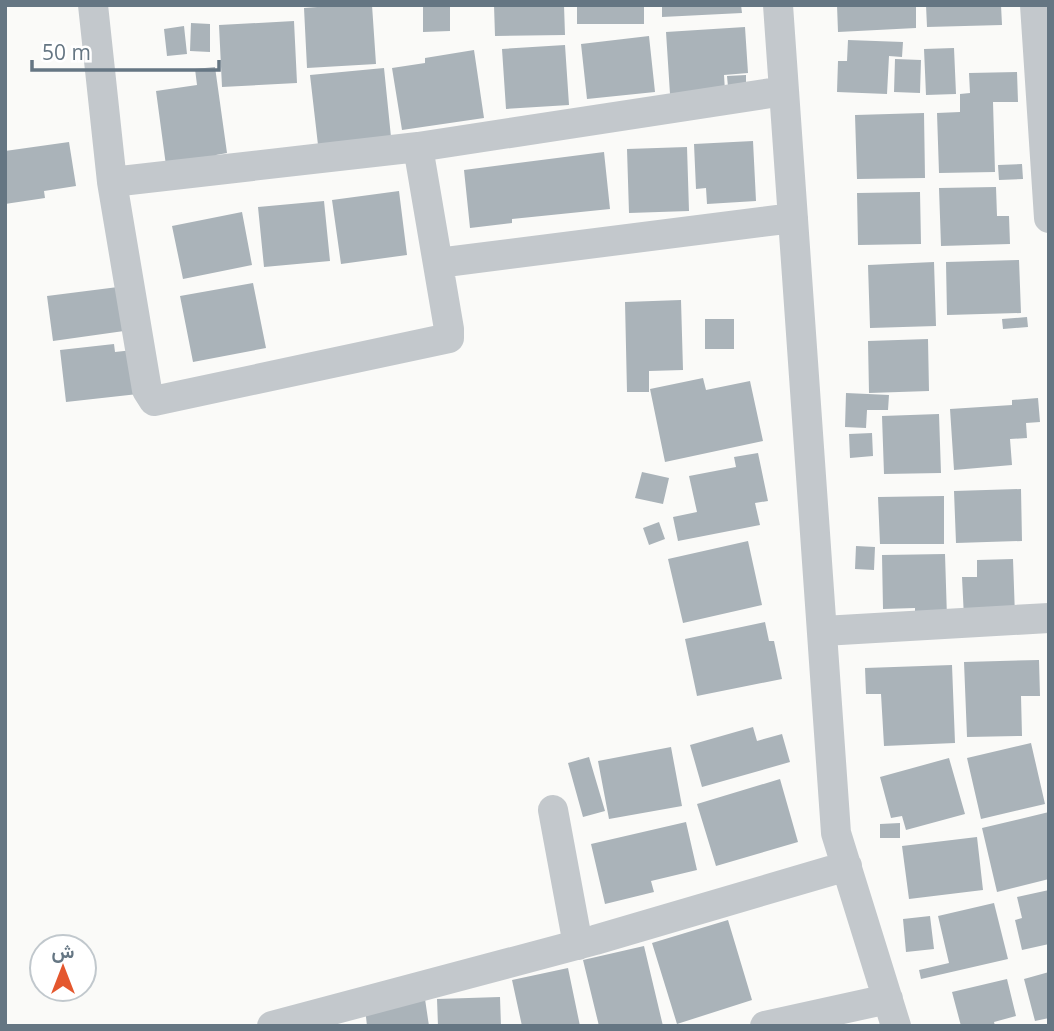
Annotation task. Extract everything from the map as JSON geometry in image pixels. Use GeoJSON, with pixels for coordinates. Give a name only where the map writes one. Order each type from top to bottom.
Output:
{"type":"FeatureCollection","features":[{"type":"Feature","properties":{"kind":"street"},"geometry":{"type":"LineString","coordinates":[[93,5],[112,182],[147,390],[154,401],[450,337],[418,147]]}},
{"type":"Feature","properties":{"kind":"street"},"geometry":{"type":"LineString","coordinates":[[765,1026],[892,1012],[836,833],[778,5]]}},
{"type":"Feature","properties":{"kind":"street"},"geometry":{"type":"LineString","coordinates":[[1035,5],[1049,218]]}},
{"type":"Feature","properties":{"kind":"street"},"geometry":{"type":"LineString","coordinates":[[112,182],[418,147],[785,91]]}},
{"type":"Feature","properties":{"kind":"street"},"geometry":{"type":"LineString","coordinates":[[438,263],[793,218]]}},
{"type":"Feature","properties":{"kind":"street"},"geometry":{"type":"LineString","coordinates":[[823,631],[1049,618]]}},
{"type":"Feature","properties":{"kind":"street"},"geometry":{"type":"LineString","coordinates":[[553,810],[578,945]]}},
{"type":"Feature","properties":{"kind":"street"},"geometry":{"type":"LineString","coordinates":[[272,1026],[578,945],[846,866]]}},
{"type":"Feature","properties":{"kind":"building"},"geometry":{"type":"Polygon","coordinates":[[[372,5],[376,64],[307,68],[304,8],[372,5]]]}},
{"type":"Feature","properties":{"kind":"building"},"geometry":{"type":"Polygon","coordinates":[[[423,5],[450,5],[450,31],[423,32],[423,5]]]}},
{"type":"Feature","properties":{"kind":"building"},"geometry":{"type":"Polygon","coordinates":[[[494,5],[564,5],[565,35],[495,36],[494,5]]]}},
{"type":"Feature","properties":{"kind":"building"},"geometry":{"type":"Polygon","coordinates":[[[577,5],[644,5],[644,24],[577,24],[577,5]]]}},
{"type":"Feature","properties":{"kind":"building"},"geometry":{"type":"Polygon","coordinates":[[[662,5],[741,5],[742,13],[662,17],[662,5]]]}},
{"type":"Feature","properties":{"kind":"building"},"geometry":{"type":"Polygon","coordinates":[[[837,5],[916,5],[916,28],[838,32],[837,5]]]}},
{"type":"Feature","properties":{"kind":"building"},"geometry":{"type":"Polygon","coordinates":[[[926,5],[1001,5],[1002,25],[927,27],[926,5]]]}},
{"type":"Feature","properties":{"kind":"building"},"geometry":{"type":"Polygon","coordinates":[[[294,21],[297,83],[222,87],[219,25],[294,21]]]}},
{"type":"Feature","properties":{"kind":"building"},"geometry":{"type":"Polygon","coordinates":[[[191,23],[210,24],[210,52],[190,51],[191,23]]]}},
{"type":"Feature","properties":{"kind":"building"},"geometry":{"type":"Polygon","coordinates":[[[184,26],[187,54],[167,56],[164,29],[184,26]]]}},
{"type":"Feature","properties":{"kind":"building"},"geometry":{"type":"Polygon","coordinates":[[[745,27],[748,73],[724,75],[725,91],[670,94],[666,32],[745,27]]]}},
{"type":"Feature","properties":{"kind":"building"},"geometry":{"type":"Polygon","coordinates":[[[649,36],[655,92],[587,99],[581,44],[649,36]]]}},
{"type":"Feature","properties":{"kind":"building"},"geometry":{"type":"Polygon","coordinates":[[[848,40],[903,42],[902,57],[889,56],[887,94],[837,92],[838,61],[847,61],[848,40]]]}},
{"type":"Feature","properties":{"kind":"building"},"geometry":{"type":"Polygon","coordinates":[[[565,45],[569,105],[506,109],[502,49],[565,45]]]}},
{"type":"Feature","properties":{"kind":"building"},"geometry":{"type":"Polygon","coordinates":[[[954,48],[956,94],[926,95],[924,49],[954,48]]]}},
{"type":"Feature","properties":{"kind":"building"},"geometry":{"type":"Polygon","coordinates":[[[474,50],[484,118],[402,130],[392,68],[425,63],[425,58],[474,50]]]}},
{"type":"Feature","properties":{"kind":"building"},"geometry":{"type":"Polygon","coordinates":[[[895,59],[921,60],[920,93],[894,92],[895,59]]]}},
{"type":"Feature","properties":{"kind":"building"},"geometry":{"type":"Polygon","coordinates":[[[215,67],[227,153],[216,155],[218,166],[167,173],[156,91],[197,85],[195,69],[215,67]]]}},
{"type":"Feature","properties":{"kind":"building"},"geometry":{"type":"Polygon","coordinates":[[[384,68],[391,137],[318,145],[310,75],[384,68]]]}},
{"type":"Feature","properties":{"kind":"building"},"geometry":{"type":"Polygon","coordinates":[[[1017,72],[1018,102],[993,102],[995,172],[939,173],[937,113],[960,112],[960,94],[970,93],[969,73],[1017,72]]]}},
{"type":"Feature","properties":{"kind":"building"},"geometry":{"type":"Polygon","coordinates":[[[746,75],[746,86],[728,87],[727,76],[746,75]]]}},
{"type":"Feature","properties":{"kind":"building"},"geometry":{"type":"Polygon","coordinates":[[[924,113],[925,178],[857,179],[855,115],[924,113]]]}},
{"type":"Feature","properties":{"kind":"building"},"geometry":{"type":"Polygon","coordinates":[[[753,141],[756,201],[707,204],[706,188],[696,189],[694,144],[753,141]]]}},
{"type":"Feature","properties":{"kind":"building"},"geometry":{"type":"Polygon","coordinates":[[[69,142],[76,186],[44,191],[45,198],[5,204],[5,151],[69,142]]]}},
{"type":"Feature","properties":{"kind":"building"},"geometry":{"type":"Polygon","coordinates":[[[687,147],[689,211],[629,213],[627,149],[687,147]]]}},
{"type":"Feature","properties":{"kind":"building"},"geometry":{"type":"Polygon","coordinates":[[[604,152],[610,209],[512,219],[512,223],[470,228],[464,170],[604,152]]]}},
{"type":"Feature","properties":{"kind":"building"},"geometry":{"type":"Polygon","coordinates":[[[1022,164],[1023,179],[999,180],[998,165],[1022,164]]]}},
{"type":"Feature","properties":{"kind":"building"},"geometry":{"type":"Polygon","coordinates":[[[996,187],[997,216],[1009,216],[1010,244],[941,246],[939,188],[996,187]]]}},
{"type":"Feature","properties":{"kind":"building"},"geometry":{"type":"Polygon","coordinates":[[[399,191],[407,255],[341,264],[332,200],[399,191]]]}},
{"type":"Feature","properties":{"kind":"building"},"geometry":{"type":"Polygon","coordinates":[[[920,192],[921,244],[858,245],[857,193],[920,192]]]}},
{"type":"Feature","properties":{"kind":"building"},"geometry":{"type":"Polygon","coordinates":[[[324,201],[330,261],[264,267],[258,207],[324,201]]]}},
{"type":"Feature","properties":{"kind":"building"},"geometry":{"type":"Polygon","coordinates":[[[242,212],[252,265],[183,279],[172,226],[242,212]]]}},
{"type":"Feature","properties":{"kind":"building"},"geometry":{"type":"Polygon","coordinates":[[[1019,260],[1021,313],[947,315],[946,262],[1019,260]]]}},
{"type":"Feature","properties":{"kind":"building"},"geometry":{"type":"Polygon","coordinates":[[[934,262],[936,326],[870,328],[868,265],[934,262]]]}},
{"type":"Feature","properties":{"kind":"building"},"geometry":{"type":"Polygon","coordinates":[[[253,283],[266,348],[193,362],[180,296],[253,283]]]}},
{"type":"Feature","properties":{"kind":"building"},"geometry":{"type":"Polygon","coordinates":[[[118,287],[124,331],[53,341],[47,296],[118,287]]]}},
{"type":"Feature","properties":{"kind":"building"},"geometry":{"type":"Polygon","coordinates":[[[681,300],[683,370],[649,371],[649,392],[627,392],[625,302],[681,300]]]}},
{"type":"Feature","properties":{"kind":"building"},"geometry":{"type":"Polygon","coordinates":[[[1027,317],[1028,327],[1003,329],[1002,319],[1027,317]]]}},
{"type":"Feature","properties":{"kind":"building"},"geometry":{"type":"Polygon","coordinates":[[[705,319],[734,319],[734,349],[705,349],[705,319]]]}},
{"type":"Feature","properties":{"kind":"building"},"geometry":{"type":"Polygon","coordinates":[[[928,339],[929,391],[869,393],[868,341],[928,339]]]}},
{"type":"Feature","properties":{"kind":"building"},"geometry":{"type":"Polygon","coordinates":[[[114,344],[115,352],[133,350],[138,394],[66,402],[60,350],[114,344]]]}},
{"type":"Feature","properties":{"kind":"building"},"geometry":{"type":"Polygon","coordinates":[[[703,378],[706,390],[750,381],[763,441],[665,462],[650,389],[703,378]]]}},
{"type":"Feature","properties":{"kind":"building"},"geometry":{"type":"Polygon","coordinates":[[[846,393],[889,395],[888,410],[867,410],[866,428],[845,427],[846,393]]]}},
{"type":"Feature","properties":{"kind":"building"},"geometry":{"type":"Polygon","coordinates":[[[1038,398],[1040,422],[1026,423],[1027,438],[1010,439],[1012,465],[954,470],[950,409],[1012,405],[1012,400],[1038,398]]]}},
{"type":"Feature","properties":{"kind":"building"},"geometry":{"type":"Polygon","coordinates":[[[939,414],[941,473],[884,474],[882,416],[939,414]]]}},
{"type":"Feature","properties":{"kind":"building"},"geometry":{"type":"Polygon","coordinates":[[[872,433],[873,456],[850,458],[849,434],[872,433]]]}},
{"type":"Feature","properties":{"kind":"building"},"geometry":{"type":"Polygon","coordinates":[[[758,453],[768,501],[755,503],[760,525],[678,541],[673,517],[697,512],[689,476],[736,467],[734,457],[758,453]]]}},
{"type":"Feature","properties":{"kind":"building"},"geometry":{"type":"Polygon","coordinates":[[[642,472],[669,478],[663,504],[635,498],[642,472]]]}},
{"type":"Feature","properties":{"kind":"building"},"geometry":{"type":"Polygon","coordinates":[[[1021,489],[1022,541],[956,543],[954,491],[1021,489]]]}},
{"type":"Feature","properties":{"kind":"building"},"geometry":{"type":"Polygon","coordinates":[[[944,496],[944,544],[880,544],[878,497],[944,496]]]}},
{"type":"Feature","properties":{"kind":"building"},"geometry":{"type":"Polygon","coordinates":[[[659,522],[665,539],[649,545],[643,528],[659,522]]]}},
{"type":"Feature","properties":{"kind":"building"},"geometry":{"type":"Polygon","coordinates":[[[748,541],[762,605],[683,623],[668,559],[748,541]]]}},
{"type":"Feature","properties":{"kind":"building"},"geometry":{"type":"Polygon","coordinates":[[[856,546],[875,547],[874,570],[855,569],[856,546]]]}},
{"type":"Feature","properties":{"kind":"building"},"geometry":{"type":"Polygon","coordinates":[[[945,554],[947,618],[915,619],[915,608],[883,609],[882,555],[945,554]]]}},
{"type":"Feature","properties":{"kind":"building"},"geometry":{"type":"Polygon","coordinates":[[[1013,559],[1015,616],[964,618],[962,577],[977,577],[977,560],[1013,559]]]}},
{"type":"Feature","properties":{"kind":"building"},"geometry":{"type":"Polygon","coordinates":[[[765,622],[769,641],[774,641],[782,679],[697,696],[685,639],[765,622]]]}},
{"type":"Feature","properties":{"kind":"building"},"geometry":{"type":"Polygon","coordinates":[[[1039,660],[1040,696],[1021,696],[1022,736],[967,737],[964,662],[1039,660]]]}},
{"type":"Feature","properties":{"kind":"building"},"geometry":{"type":"Polygon","coordinates":[[[952,665],[955,743],[884,746],[881,694],[866,694],[865,668],[952,665]]]}},
{"type":"Feature","properties":{"kind":"building"},"geometry":{"type":"Polygon","coordinates":[[[753,727],[757,741],[782,734],[790,762],[702,787],[690,745],[753,727]]]}},
{"type":"Feature","properties":{"kind":"building"},"geometry":{"type":"Polygon","coordinates":[[[1031,743],[1045,804],[981,819],[967,758],[1031,743]]]}},
{"type":"Feature","properties":{"kind":"building"},"geometry":{"type":"Polygon","coordinates":[[[671,747],[682,806],[609,819],[598,761],[671,747]]]}},
{"type":"Feature","properties":{"kind":"building"},"geometry":{"type":"Polygon","coordinates":[[[589,757],[605,811],[583,817],[568,763],[589,757]]]}},
{"type":"Feature","properties":{"kind":"building"},"geometry":{"type":"Polygon","coordinates":[[[949,758],[965,814],[906,830],[902,816],[891,818],[880,777],[949,758]]]}},
{"type":"Feature","properties":{"kind":"building"},"geometry":{"type":"Polygon","coordinates":[[[780,779],[798,842],[716,866],[697,804],[780,779]]]}},
{"type":"Feature","properties":{"kind":"building"},"geometry":{"type":"Polygon","coordinates":[[[1049,812],[1049,879],[997,892],[982,828],[1049,812]]]}},
{"type":"Feature","properties":{"kind":"building"},"geometry":{"type":"Polygon","coordinates":[[[686,822],[697,870],[651,881],[654,892],[605,904],[591,844],[686,822]]]}},
{"type":"Feature","properties":{"kind":"building"},"geometry":{"type":"Polygon","coordinates":[[[900,823],[900,838],[880,838],[880,824],[900,823]]]}},
{"type":"Feature","properties":{"kind":"building"},"geometry":{"type":"Polygon","coordinates":[[[977,837],[983,890],[909,899],[902,846],[977,837]]]}},
{"type":"Feature","properties":{"kind":"building"},"geometry":{"type":"Polygon","coordinates":[[[1049,890],[1049,944],[1022,950],[1015,920],[1022,918],[1017,897],[1049,890]]]}},
{"type":"Feature","properties":{"kind":"building"},"geometry":{"type":"Polygon","coordinates":[[[994,903],[1008,959],[921,979],[919,970],[949,963],[938,916],[994,903]]]}},
{"type":"Feature","properties":{"kind":"building"},"geometry":{"type":"Polygon","coordinates":[[[930,916],[934,949],[906,952],[903,919],[930,916]]]}},
{"type":"Feature","properties":{"kind":"building"},"geometry":{"type":"Polygon","coordinates":[[[728,920],[752,1000],[677,1024],[652,943],[728,920]]]}},
{"type":"Feature","properties":{"kind":"building"},"geometry":{"type":"Polygon","coordinates":[[[644,946],[663,1026],[599,1026],[583,960],[644,946]]]}},
{"type":"Feature","properties":{"kind":"building"},"geometry":{"type":"Polygon","coordinates":[[[568,968],[580,1026],[522,1026],[512,980],[568,968]]]}},
{"type":"Feature","properties":{"kind":"building"},"geometry":{"type":"Polygon","coordinates":[[[1049,972],[1049,1018],[1035,1021],[1024,979],[1049,972]]]}},
{"type":"Feature","properties":{"kind":"building"},"geometry":{"type":"Polygon","coordinates":[[[1007,979],[1016,1016],[994,1022],[995,1026],[961,1026],[952,992],[1007,979]]]}},
{"type":"Feature","properties":{"kind":"building"},"geometry":{"type":"Polygon","coordinates":[[[500,997],[501,1026],[438,1026],[437,999],[500,997]]]}},
{"type":"Feature","properties":{"kind":"building"},"geometry":{"type":"Polygon","coordinates":[[[425,999],[429,1026],[367,1026],[365,1008],[425,999]]]}}]}
